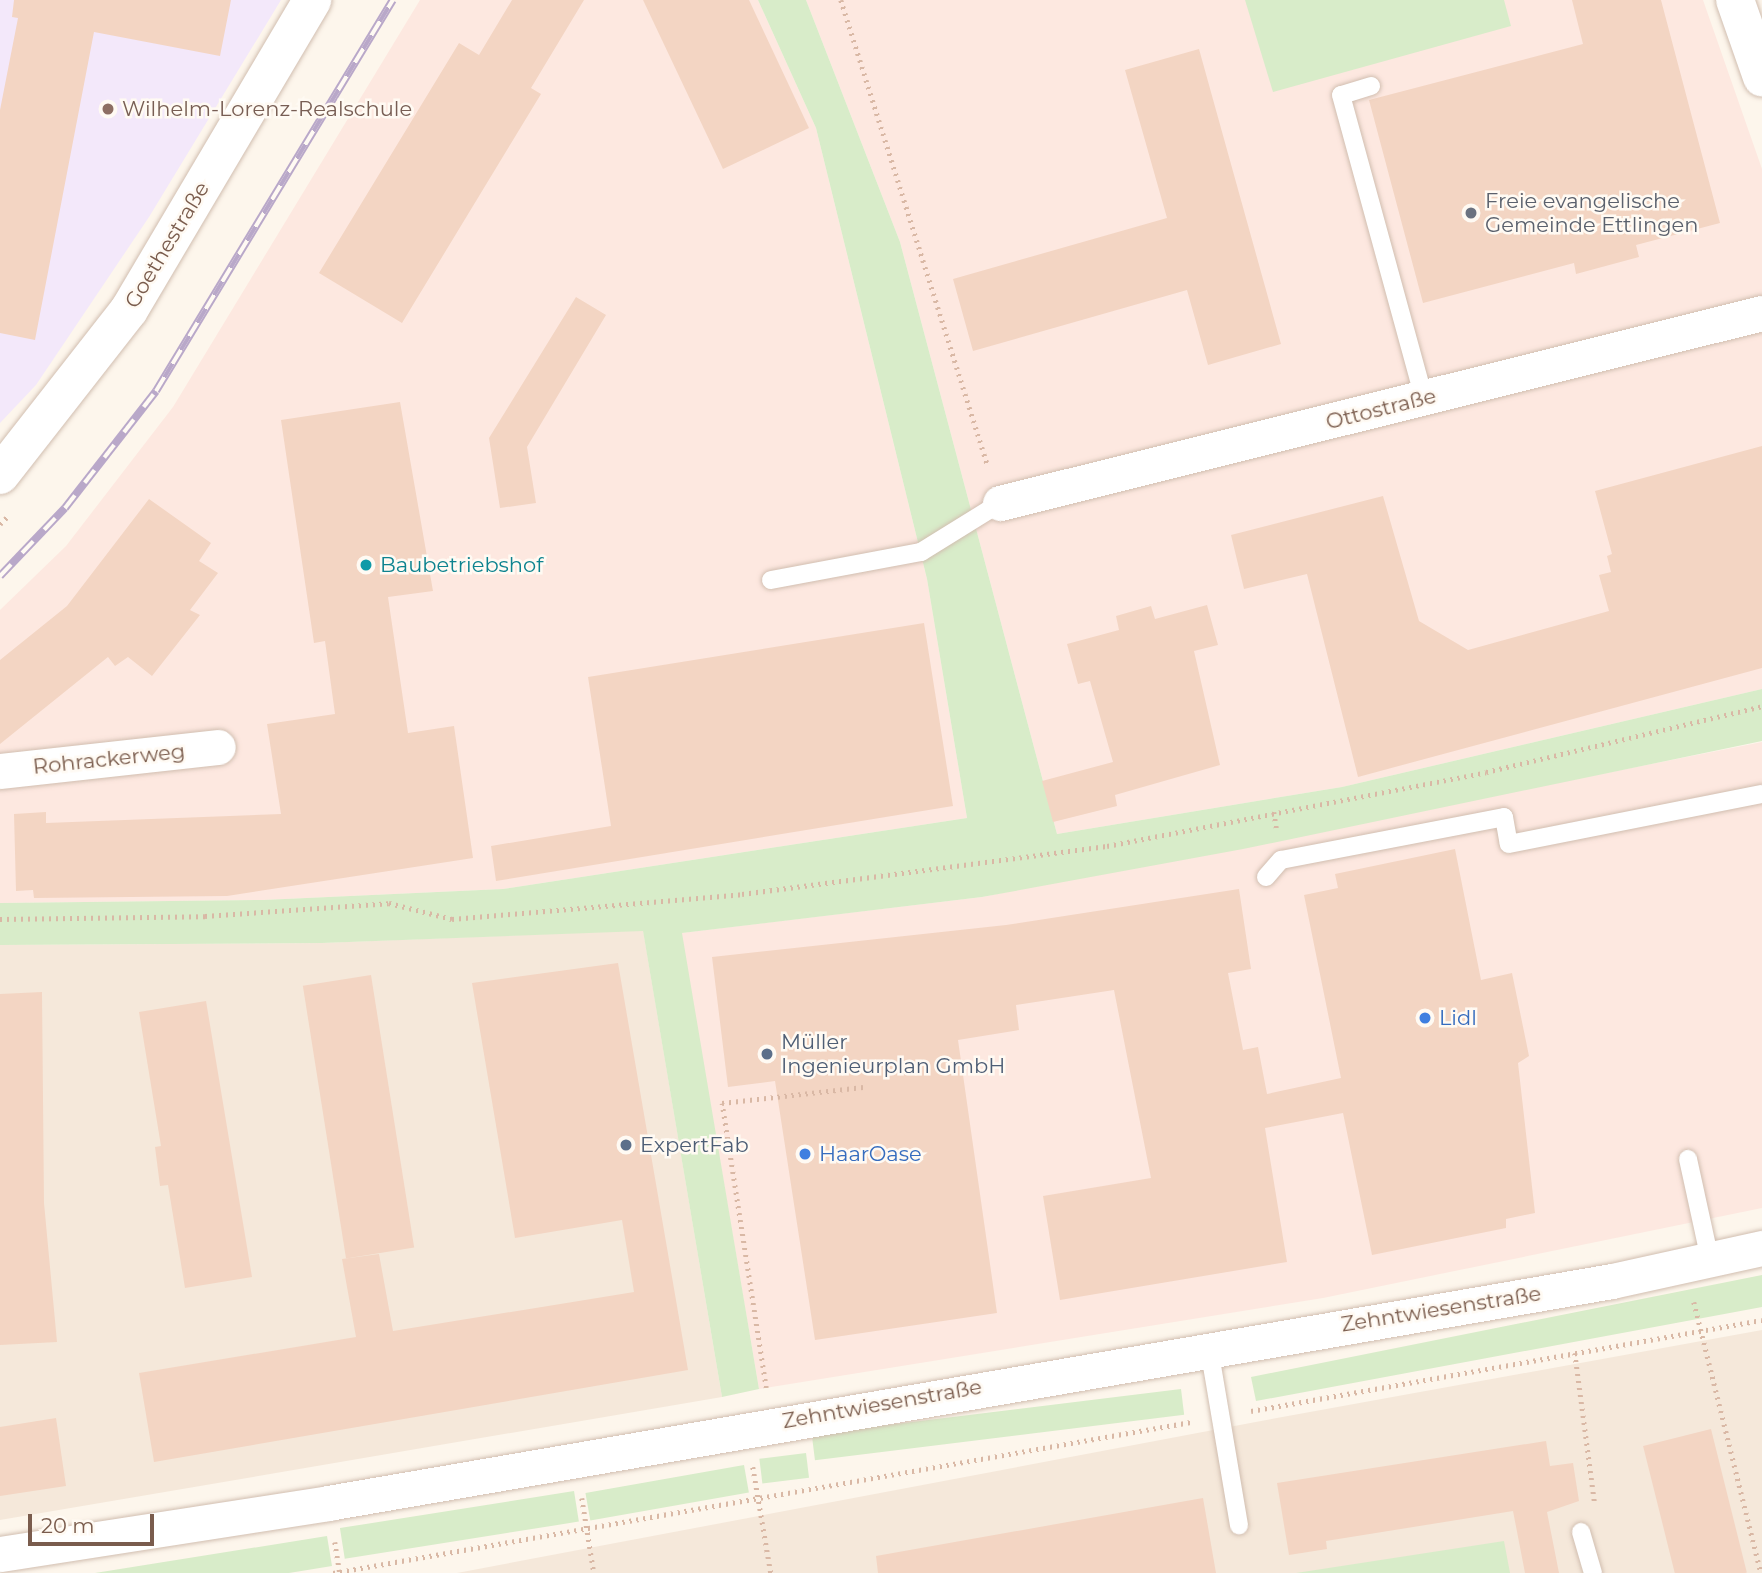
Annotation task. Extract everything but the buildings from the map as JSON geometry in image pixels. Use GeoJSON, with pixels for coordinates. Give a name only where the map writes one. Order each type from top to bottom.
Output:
{"type":"FeatureCollection","features":[{"type":"Feature","properties":{"kind":"street","name":"Goethestraße"},"geometry":{"type":"LineString","coordinates":[[0,475],[129,310],[312,0]]}},
{"type":"Feature","properties":{"kind":"street"},"geometry":{"type":"LineString","coordinates":[[1735,0],[1762,77]]}},
{"type":"Feature","properties":{"kind":"street","name":"Ottostraße"},"geometry":{"type":"LineString","coordinates":[[1000,503],[1762,313]]}},
{"type":"Feature","properties":{"kind":"street","name":"Rohrackerweg"},"geometry":{"type":"LineString","coordinates":[[0,771],[218,747]]}},
{"type":"Feature","properties":{"kind":"street","name":"Zehntwiesenstraße"},"geometry":{"type":"LineString","coordinates":[[0,1554],[328,1503],[576,1457],[1698,1262],[1762,1248]]}},
{"type":"Feature","properties":{"kind":"lane"},"geometry":{"type":"LineString","coordinates":[[1371,86],[1341,94],[1424,398]]}},
{"type":"Feature","properties":{"kind":"lane"},"geometry":{"type":"LineString","coordinates":[[771,580],[921,552],[1000,503]]}},
{"type":"Feature","properties":{"kind":"lane"},"geometry":{"type":"LineString","coordinates":[[1266,877],[1281,860],[1504,817],[1509,844],[1762,794]]}},
{"type":"Feature","properties":{"kind":"lane"},"geometry":{"type":"LineString","coordinates":[[1688,1159],[1698,1262]]}},
{"type":"Feature","properties":{"kind":"lane"},"geometry":{"type":"LineString","coordinates":[[1209,1348],[1239,1525]]}},
{"type":"Feature","properties":{"kind":"lane"},"geometry":{"type":"LineString","coordinates":[[1581,1532],[1593,1573]]}},
{"type":"Feature","properties":{"kind":"path"},"geometry":{"type":"LineString","coordinates":[[841,0],[1000,503]]}},
{"type":"Feature","properties":{"kind":"path"},"geometry":{"type":"LineString","coordinates":[[0,919],[205,916],[390,903],[452,919],[742,894],[1107,846],[1486,772],[1762,706]]}},
{"type":"Feature","properties":{"kind":"path"},"geometry":{"type":"LineString","coordinates":[[771,1573],[758,1497],[759,1425],[722,1103],[863,1087]]}},
{"type":"Feature","properties":{"kind":"path"},"geometry":{"type":"LineString","coordinates":[[1698,1262],[1700,1331],[1761,1573]]}},
{"type":"Feature","properties":{"kind":"path"},"geometry":{"type":"LineString","coordinates":[[333,1573],[1762,1320]]}},
{"type":"Feature","properties":{"kind":"path"},"geometry":{"type":"LineString","coordinates":[[1575,1353],[1597,1523],[1581,1532]]}},
{"type":"Feature","properties":{"kind":"path"},"geometry":{"type":"LineString","coordinates":[[576,1457],[594,1573]]}},
{"type":"Feature","properties":{"kind":"shaded area","name":"Wilhelm-Lorenz-Realschule"},"geometry":{"type":"Polygon","coordinates":[[[0,0],[281,0],[149,217],[36,385],[0,423],[0,0]]]}},
{"type":"Feature","properties":{"kind":"shaded area"},"geometry":{"type":"Polygon","coordinates":[[[420,0],[758,0],[816,128],[927,579],[967,818],[503,889],[263,900],[0,903],[0,610],[66,546],[173,407],[420,0]]]}},
{"type":"Feature","properties":{"kind":"shaded area"},"geometry":{"type":"Polygon","coordinates":[[[806,0],[1703,0],[1762,169],[1762,689],[1342,787],[1057,834],[900,242],[806,0]]]}},
{"type":"Feature","properties":{"kind":"shaded area"},"geometry":{"type":"Polygon","coordinates":[[[1762,742],[1762,1208],[1323,1298],[759,1389],[681,933],[982,897],[1762,742]]]}},
{"type":"Feature","properties":{"kind":"shaded area"},"geometry":{"type":"Polygon","coordinates":[[[643,930],[722,1397],[0,1520],[0,945],[322,943],[643,930]]]}},
{"type":"Feature","properties":{"kind":"shaded area"},"geometry":{"type":"Polygon","coordinates":[[[1762,1330],[1762,1573],[457,1573],[1261,1421],[1762,1330]]]}},
{"type":"Feature","properties":{"kind":"green space"},"geometry":{"type":"Polygon","coordinates":[[[758,0],[806,0],[900,242],[1057,834],[1342,787],[1762,689],[1762,741],[1243,849],[982,897],[682,933],[759,1389],[722,1397],[643,931],[322,943],[0,945],[0,903],[263,900],[503,889],[967,818],[927,579],[816,128],[758,0]]]}},
{"type":"Feature","properties":{"kind":"green space"},"geometry":{"type":"Polygon","coordinates":[[[1245,0],[1504,0],[1511,26],[1273,92],[1245,0]]]}},
{"type":"Feature","properties":{"kind":"green space"},"geometry":{"type":"Polygon","coordinates":[[[1762,1275],[1762,1307],[1256,1401],[1251,1377],[1762,1275]]]}},
{"type":"Feature","properties":{"kind":"green space"},"geometry":{"type":"Polygon","coordinates":[[[1181,1389],[1184,1415],[815,1460],[812,1434],[1181,1389]]]}},
{"type":"Feature","properties":{"kind":"green space"},"geometry":{"type":"Polygon","coordinates":[[[806,1453],[809,1478],[762,1484],[759,1459],[806,1453]]]}},
{"type":"Feature","properties":{"kind":"green space"},"geometry":{"type":"Polygon","coordinates":[[[744,1465],[749,1493],[590,1521],[585,1493],[744,1465]]]}},
{"type":"Feature","properties":{"kind":"green space"},"geometry":{"type":"Polygon","coordinates":[[[574,1491],[579,1522],[345,1559],[340,1528],[574,1491]]]}},
{"type":"Feature","properties":{"kind":"green space"},"geometry":{"type":"Polygon","coordinates":[[[327,1536],[332,1566],[289,1573],[95,1573],[327,1536]]]}},
{"type":"Feature","properties":{"kind":"green space"},"geometry":{"type":"Polygon","coordinates":[[[1504,1541],[1510,1573],[1296,1573],[1504,1541]]]}},
{"type":"Feature","properties":{"kind":"railway"},"geometry":{"type":"LineString","coordinates":[[0,576],[65,508],[156,391],[393,0]]}},
{"type":"Feature","properties":{"kind":"place","name":"Wilhelm-Lorenz-Realschule"},"geometry":{"type":"Point","coordinates":[108,109]}},
{"type":"Feature","properties":{"kind":"place","name":"Freie evangelische Gemeinde Ettlingen"},"geometry":{"type":"Point","coordinates":[1471,213]}},
{"type":"Feature","properties":{"kind":"place","name":"Baubetriebshof"},"geometry":{"type":"Point","coordinates":[366,565]}},
{"type":"Feature","properties":{"kind":"place","name":"Lidl"},"geometry":{"type":"Point","coordinates":[1425,1018]}},
{"type":"Feature","properties":{"kind":"place","name":"Müller Ingenieurplan GmbH"},"geometry":{"type":"Point","coordinates":[767,1054]}},
{"type":"Feature","properties":{"kind":"place","name":"ExpertFab"},"geometry":{"type":"Point","coordinates":[626,1145]}},
{"type":"Feature","properties":{"kind":"place","name":"HaarOase"},"geometry":{"type":"Point","coordinates":[805,1154]}}]}
